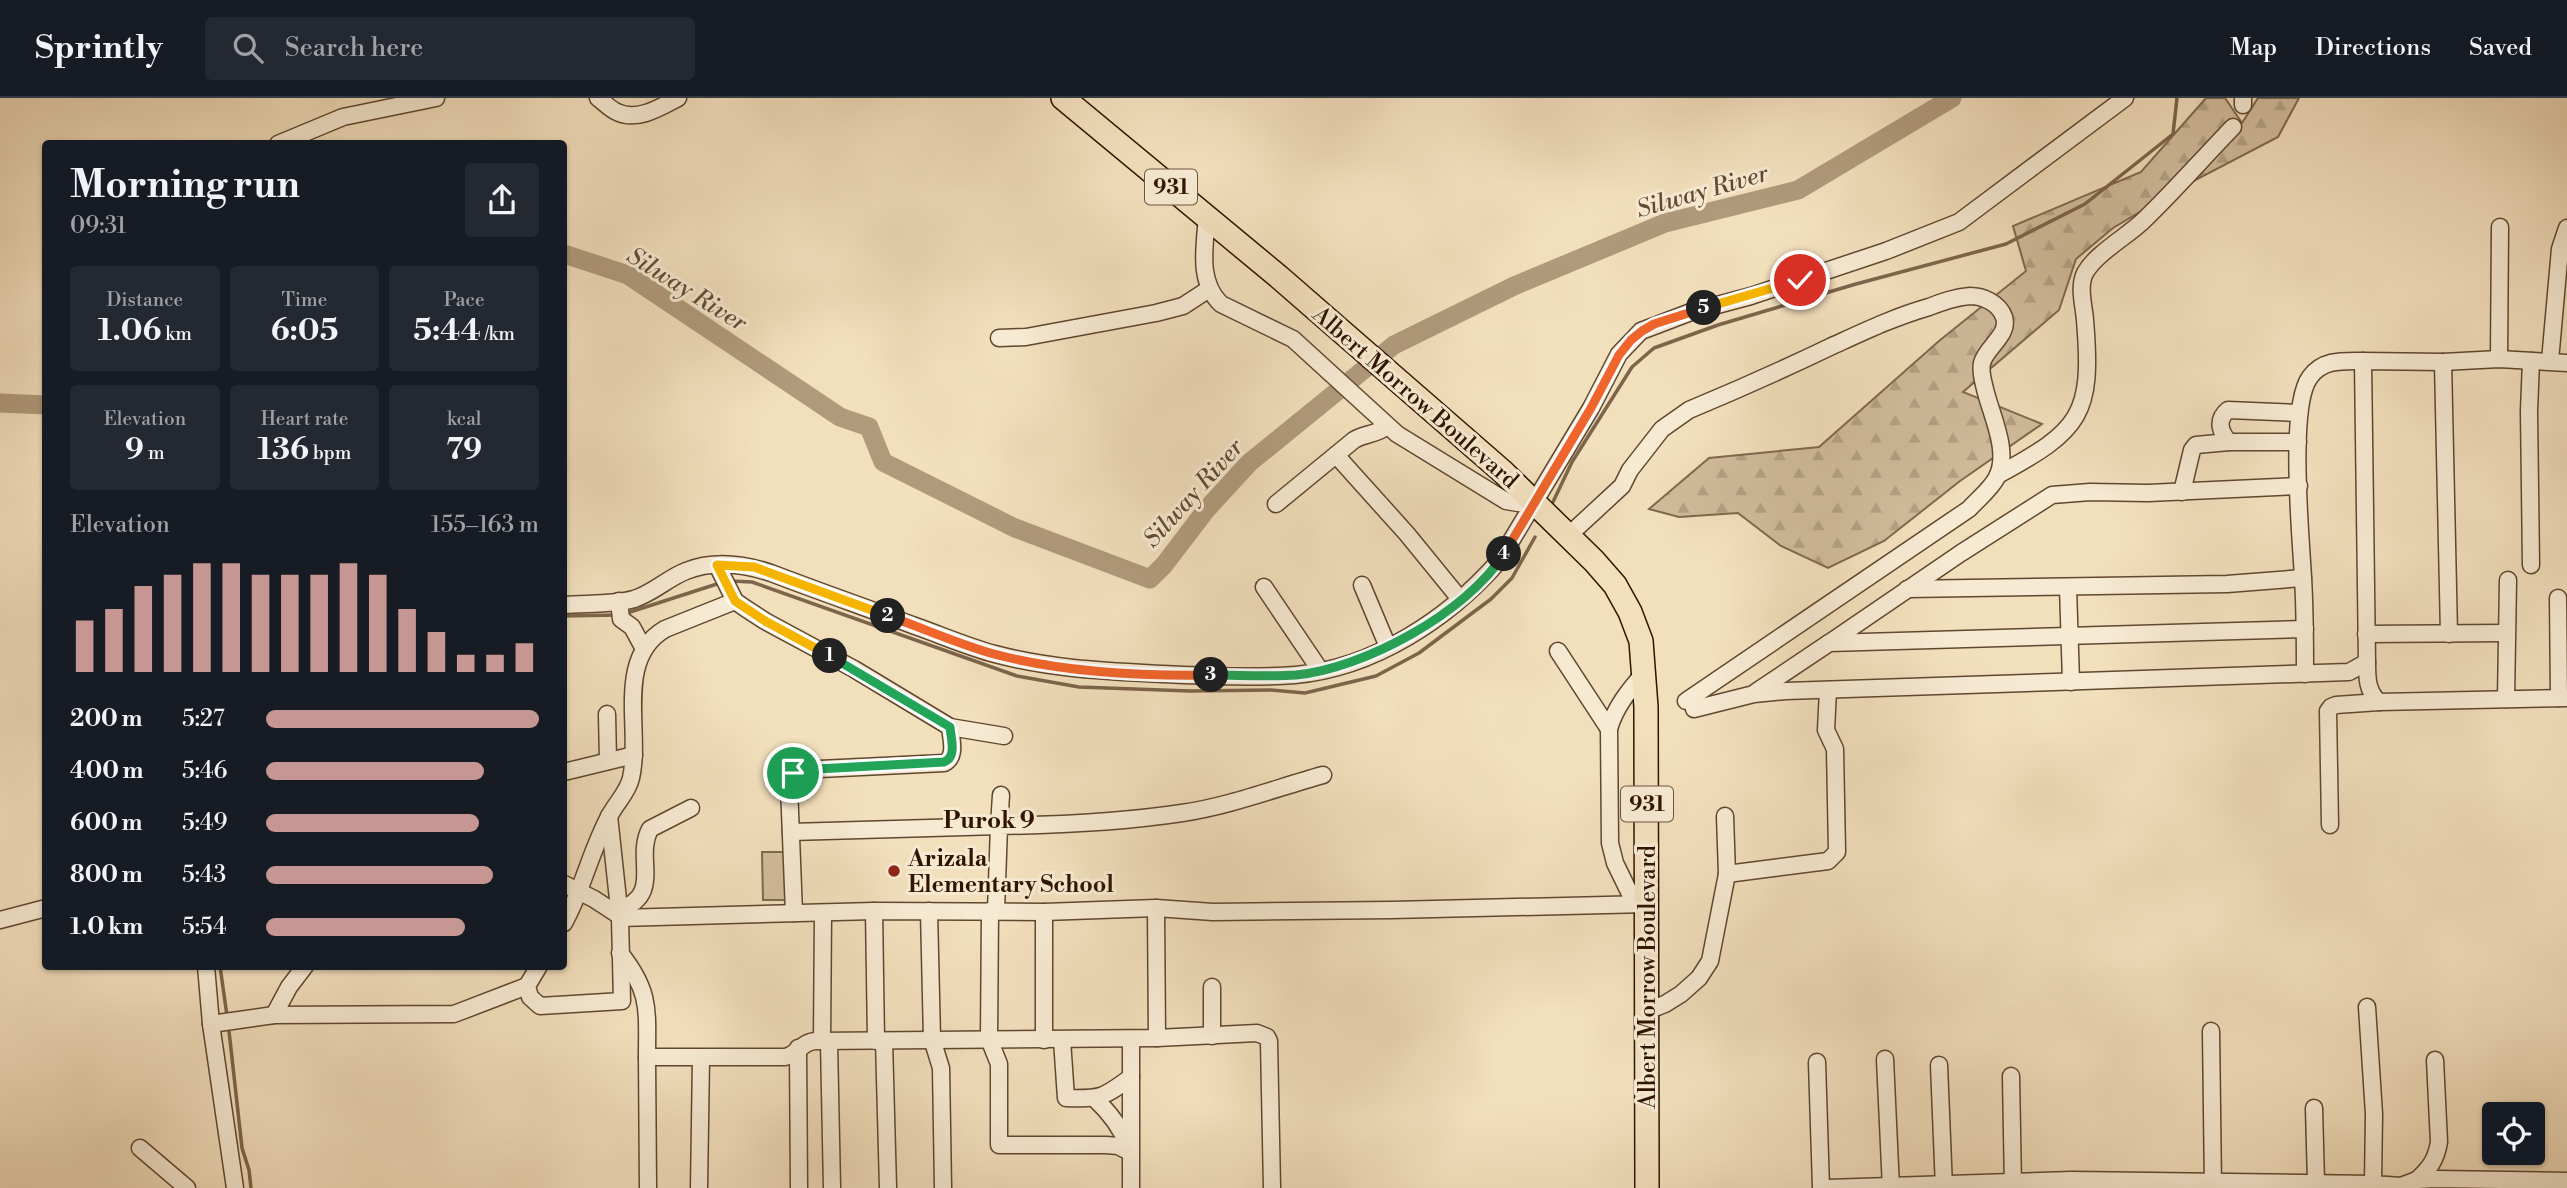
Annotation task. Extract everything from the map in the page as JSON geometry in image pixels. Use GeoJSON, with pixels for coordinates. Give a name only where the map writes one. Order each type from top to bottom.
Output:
{"type":"FeatureCollection","features":[{"type":"Feature","properties":{"kind":"highway","name":"Albert Morrow Boulevard"},"geometry":{"type":"LineString","coordinates":[[1063,98],[1279,277],[1503,472],[1615,585],[1630,612],[1641,641],[1645,672],[1641,904],[1647,1011],[1647,1188]]}},
{"type":"Feature","properties":{"kind":"street"},"geometry":{"type":"LineString","coordinates":[[288,140],[343,117],[436,98]]}},
{"type":"Feature","properties":{"kind":"street"},"geometry":{"type":"LineString","coordinates":[[598,98],[615,112],[625,115],[656,110],[678,98]]}},
{"type":"Feature","properties":{"kind":"street"},"geometry":{"type":"LineString","coordinates":[[620,610],[630,600],[650,592],[684,571],[722,575],[754,567],[992,653],[1038,664],[1087,671],[1205,676],[1297,675],[1351,662],[1388,647],[1437,618],[1499,561],[1532,500],[1591,408],[1619,355],[1642,331],[1691,312],[1751,296],[1886,251],[1959,222],[2125,98]]}},
{"type":"Feature","properties":{"kind":"street"},"geometry":{"type":"LineString","coordinates":[[2233,127],[2143,221],[2088,269],[2081,285],[2088,372],[2078,416],[2053,442],[1998,475],[1969,509],[1690,705],[1754,694],[1828,690],[2367,670]]}},
{"type":"Feature","properties":{"kind":"street"},"geometry":{"type":"LineString","coordinates":[[1207,216],[1204,266],[1209,289],[1214,297],[1229,309],[1282,332],[1304,348],[1384,424],[1413,444],[1506,501],[1518,503],[1532,500]]}},
{"type":"Feature","properties":{"kind":"street"},"geometry":{"type":"LineString","coordinates":[[2499,359],[2500,227]]}},
{"type":"Feature","properties":{"kind":"street"},"geometry":{"type":"LineString","coordinates":[[2550,361],[2560,249],[2567,228]]}},
{"type":"Feature","properties":{"kind":"street"},"geometry":{"type":"LineString","coordinates":[[999,338],[1026,337],[1156,313],[1182,306],[1209,289]]}},
{"type":"Feature","properties":{"kind":"street"},"geometry":{"type":"LineString","coordinates":[[1568,536],[1622,486],[1630,470],[1662,429],[1674,419],[1891,318],[1955,298],[1984,297],[2004,316],[2002,334],[1986,354],[1982,364],[1982,375],[1997,430],[2000,466],[1998,475]]}},
{"type":"Feature","properties":{"kind":"street"},"geometry":{"type":"LineString","coordinates":[[2305,674],[2298,413],[2304,387],[2316,370],[2333,361],[2442,362],[2499,359],[2567,363]]}},
{"type":"Feature","properties":{"kind":"street"},"geometry":{"type":"LineString","coordinates":[[2363,361],[2365,634],[2371,694],[2379,702]]}},
{"type":"Feature","properties":{"kind":"street"},"geometry":{"type":"LineString","coordinates":[[2531,361],[2531,565]]}},
{"type":"Feature","properties":{"kind":"street"},"geometry":{"type":"LineString","coordinates":[[2442,362],[2449,634]]}},
{"type":"Feature","properties":{"kind":"street"},"geometry":{"type":"LineString","coordinates":[[2229,442],[2220,428],[2220,420],[2228,410],[2298,413]]}},
{"type":"Feature","properties":{"kind":"street"},"geometry":{"type":"LineString","coordinates":[[1276,504],[1362,435],[1376,433],[1384,424]]}},
{"type":"Feature","properties":{"kind":"street"},"geometry":{"type":"LineString","coordinates":[[2182,492],[2192,450],[2196,445],[2298,442]]}},
{"type":"Feature","properties":{"kind":"street"},"geometry":{"type":"LineString","coordinates":[[1336,455],[1407,534],[1460,599]]}},
{"type":"Feature","properties":{"kind":"street"},"geometry":{"type":"LineString","coordinates":[[1849,638],[1907,589],[2052,495],[2299,486]]}},
{"type":"Feature","properties":{"kind":"street"},"geometry":{"type":"LineString","coordinates":[[722,575],[735,601],[765,621],[854,668],[950,727],[1004,736]]}},
{"type":"Feature","properties":{"kind":"street"},"geometry":{"type":"LineString","coordinates":[[1907,589],[2227,584],[2303,578]]}},
{"type":"Feature","properties":{"kind":"street"},"geometry":{"type":"LineString","coordinates":[[2506,699],[2508,580]]}},
{"type":"Feature","properties":{"kind":"street"},"geometry":{"type":"LineString","coordinates":[[1362,585],[1388,647]]}},
{"type":"Feature","properties":{"kind":"street"},"geometry":{"type":"LineString","coordinates":[[1265,587],[1320,670]]}},
{"type":"Feature","properties":{"kind":"street"},"geometry":{"type":"LineString","coordinates":[[2068,587],[2071,682]]}},
{"type":"Feature","properties":{"kind":"street"},"geometry":{"type":"LineString","coordinates":[[2330,825],[2328,711],[2331,707],[2379,702],[2563,698],[2558,597]]}},
{"type":"Feature","properties":{"kind":"street"},"geometry":{"type":"LineString","coordinates":[[567,917],[571,887],[585,874],[609,816],[629,783],[634,755],[635,676],[644,649],[654,635],[665,629],[735,601]]}},
{"type":"Feature","properties":{"kind":"street"},"geometry":{"type":"LineString","coordinates":[[567,605],[620,610],[644,649]]}},
{"type":"Feature","properties":{"kind":"street"},"geometry":{"type":"LineString","coordinates":[[1754,694],[1829,643],[1849,638],[2069,636],[2305,629]]}},
{"type":"Feature","properties":{"kind":"street"},"geometry":{"type":"LineString","coordinates":[[2365,634],[2506,634]]}},
{"type":"Feature","properties":{"kind":"street"},"geometry":{"type":"LineString","coordinates":[[1558,651],[1608,729]]}},
{"type":"Feature","properties":{"kind":"street"},"geometry":{"type":"LineString","coordinates":[[1641,904],[1615,863],[1610,843],[1608,729],[1617,709],[1645,672]]}},
{"type":"Feature","properties":{"kind":"street"},"geometry":{"type":"LineString","coordinates":[[1727,874],[1823,862],[1834,858],[1837,852],[1835,749],[1826,730],[1828,690]]}},
{"type":"Feature","properties":{"kind":"street"},"geometry":{"type":"LineString","coordinates":[[607,714],[608,761]]}},
{"type":"Feature","properties":{"kind":"street"},"geometry":{"type":"LineString","coordinates":[[794,913],[789,786],[789,778],[793,773],[799,770],[948,761],[952,755],[950,727]]}},
{"type":"Feature","properties":{"kind":"street"},"geometry":{"type":"LineString","coordinates":[[567,771],[634,755]]}},
{"type":"Feature","properties":{"kind":"street"},"geometry":{"type":"LineString","coordinates":[[791,832],[1039,825],[1182,813],[1323,775]]}},
{"type":"Feature","properties":{"kind":"street"},"geometry":{"type":"LineString","coordinates":[[1001,794],[993,911],[989,1039],[999,1064],[999,1144],[1106,1146],[1130,1152]]}},
{"type":"Feature","properties":{"kind":"street"},"geometry":{"type":"LineString","coordinates":[[620,914],[643,891],[646,841],[650,829],[691,808]]}},
{"type":"Feature","properties":{"kind":"street"},"geometry":{"type":"LineString","coordinates":[[527,986],[533,1000],[544,1007],[622,1001],[620,914],[609,816]]}},
{"type":"Feature","properties":{"kind":"street"},"geometry":{"type":"LineString","coordinates":[[1647,1011],[1681,994],[1699,978],[1710,961],[1727,874],[1725,816]]}},
{"type":"Feature","properties":{"kind":"street"},"geometry":{"type":"LineString","coordinates":[[585,874],[594,899]]}},
{"type":"Feature","properties":{"kind":"street"},"geometry":{"type":"LineString","coordinates":[[571,887],[620,914],[1044,912],[1156,908],[1213,912],[1641,904]]}},
{"type":"Feature","properties":{"kind":"street"},"geometry":{"type":"LineString","coordinates":[[567,917],[594,899]]}},
{"type":"Feature","properties":{"kind":"street"},"geometry":{"type":"LineString","coordinates":[[1156,908],[1157,1038]]}},
{"type":"Feature","properties":{"kind":"street"},"geometry":{"type":"LineString","coordinates":[[0,920],[42,909]]}},
{"type":"Feature","properties":{"kind":"street"},"geometry":{"type":"LineString","coordinates":[[874,911],[888,1188]]}},
{"type":"Feature","properties":{"kind":"street"},"geometry":{"type":"LineString","coordinates":[[929,911],[932,1039],[941,1068],[943,1188]]}},
{"type":"Feature","properties":{"kind":"street"},"geometry":{"type":"LineString","coordinates":[[1044,912],[1044,1040]]}},
{"type":"Feature","properties":{"kind":"street"},"geometry":{"type":"LineString","coordinates":[[823,913],[825,1041],[832,1188]]}},
{"type":"Feature","properties":{"kind":"street"},"geometry":{"type":"LineString","coordinates":[[620,953],[641,982],[647,1014],[648,1188]]}},
{"type":"Feature","properties":{"kind":"street"},"geometry":{"type":"LineString","coordinates":[[207,970],[220,1023],[235,1188]]}},
{"type":"Feature","properties":{"kind":"street"},"geometry":{"type":"LineString","coordinates":[[274,1016],[289,987],[302,970]]}},
{"type":"Feature","properties":{"kind":"street"},"geometry":{"type":"LineString","coordinates":[[220,1023],[274,1016],[454,1014],[527,986],[537,970]]}},
{"type":"Feature","properties":{"kind":"street"},"geometry":{"type":"LineString","coordinates":[[1212,987],[1212,1036]]}},
{"type":"Feature","properties":{"kind":"street"},"geometry":{"type":"LineString","coordinates":[[2367,1007],[2374,1114],[2373,1186]]}},
{"type":"Feature","properties":{"kind":"street"},"geometry":{"type":"LineString","coordinates":[[2211,1031],[2213,1184]]}},
{"type":"Feature","properties":{"kind":"street"},"geometry":{"type":"LineString","coordinates":[[648,1057],[785,1057],[809,1041],[1062,1040],[1263,1034],[1269,1041],[1272,1188]]}},
{"type":"Feature","properties":{"kind":"street"},"geometry":{"type":"LineString","coordinates":[[1131,1038],[1131,1188]]}},
{"type":"Feature","properties":{"kind":"street"},"geometry":{"type":"LineString","coordinates":[[1062,1040],[1066,1098],[1096,1099],[1105,1096],[1131,1077]]}},
{"type":"Feature","properties":{"kind":"street"},"geometry":{"type":"LineString","coordinates":[[799,1048],[799,1188]]}},
{"type":"Feature","properties":{"kind":"street"},"geometry":{"type":"LineString","coordinates":[[699,1188],[701,1058]]}},
{"type":"Feature","properties":{"kind":"street"},"geometry":{"type":"LineString","coordinates":[[1885,1059],[1891,1187]]}},
{"type":"Feature","properties":{"kind":"street"},"geometry":{"type":"LineString","coordinates":[[2417,1180],[2437,1156],[2439,1142],[2435,1060]]}},
{"type":"Feature","properties":{"kind":"street"},"geometry":{"type":"LineString","coordinates":[[1817,1062],[1821,1188]]}},
{"type":"Feature","properties":{"kind":"street"},"geometry":{"type":"LineString","coordinates":[[1939,1065],[1944,1186]]}},
{"type":"Feature","properties":{"kind":"street"},"geometry":{"type":"LineString","coordinates":[[2011,1076],[2013,1185]]}},
{"type":"Feature","properties":{"kind":"street"},"geometry":{"type":"LineString","coordinates":[[1096,1099],[1110,1112],[1123,1132],[1130,1152]]}},
{"type":"Feature","properties":{"kind":"street"},"geometry":{"type":"LineString","coordinates":[[2314,1108],[2316,1182]]}},
{"type":"Feature","properties":{"kind":"street"},"geometry":{"type":"LineString","coordinates":[[139,1148],[187,1188]]}},
{"type":"Feature","properties":{"kind":"street"},"geometry":{"type":"LineString","coordinates":[[1828,1188],[2072,1184],[2261,1185],[2316,1182],[2401,1186],[2417,1180],[2567,1181]]}},
{"type":"Feature","properties":{"kind":"green space"},"geometry":{"type":"Polygon","coordinates":[[[2206,98],[2225,98],[2242,123],[2258,98],[2299,98],[2278,137],[2178,189],[2113,228],[2076,259],[2059,310],[1963,392],[2042,424],[1960,481],[1884,541],[1828,568],[1781,546],[1738,513],[1679,517],[1649,509],[1709,458],[1819,447],[1939,341],[2026,271],[2013,226],[2141,172],[2206,98]]]}},
{"type":"Feature","properties":{"kind":"green space"},"geometry":{"type":"Polygon","coordinates":[[[762,852],[789,852],[789,900],[763,900],[762,852]]]}},
{"type":"Feature","properties":{"kind":"waterway","name":"Silway River"},"geometry":{"type":"LineString","coordinates":[[567,255],[628,275],[840,417],[869,427],[883,462],[1015,528],[1150,579],[1206,510],[1249,463],[1394,345],[1514,286],[1665,223],[1798,190],[1952,98]]}},
{"type":"Feature","properties":{"kind":"waterway"},"geometry":{"type":"LineString","coordinates":[[1553,502],[1572,462],[1632,367],[1654,348],[1718,325],[1856,284],[2006,244],[2085,204],[2173,134],[2177,98]]}},
{"type":"Feature","properties":{"kind":"waterway","name":"Silway River"},"geometry":{"type":"LineString","coordinates":[[0,403],[42,405]]}},
{"type":"Feature","properties":{"kind":"waterway"},"geometry":{"type":"LineString","coordinates":[[731,581],[752,582],[1017,676],[1079,687],[1305,693],[1376,676],[1419,653],[1491,599],[1512,578],[1535,537]]}},
{"type":"Feature","properties":{"kind":"waterway"},"geometry":{"type":"LineString","coordinates":[[624,614],[720,583]]}},
{"type":"Feature","properties":{"kind":"waterway"},"geometry":{"type":"LineString","coordinates":[[567,616],[617,615]]}},
{"type":"Feature","properties":{"kind":"waterway"},"geometry":{"type":"LineString","coordinates":[[221,970],[227,1016]]}},
{"type":"Feature","properties":{"kind":"waterway"},"geometry":{"type":"LineString","coordinates":[[229,1031],[242,1148],[251,1188]]}},
{"type":"Feature","properties":{"kind":"place","name":"Arizala Elementary School"},"geometry":{"type":"Point","coordinates":[894,871]}},
{"type":"Feature","properties":{"kind":"district","name":"Purok 9"},"geometry":{"type":"Point","coordinates":[989,820]}},
{"type":"Feature","properties":{"kind":"route"},"geometry":{"type":"LineString","coordinates":[[793,773],[799,770],[948,761],[952,755],[950,727],[854,668],[745,608],[735,601],[717,565],[754,567],[992,653],[1038,664],[1087,671],[1205,676],[1297,675],[1351,662],[1404,639],[1437,618],[1485,578],[1513,540],[1619,355],[1631,340],[1654,324],[1800,280]]}}]}
